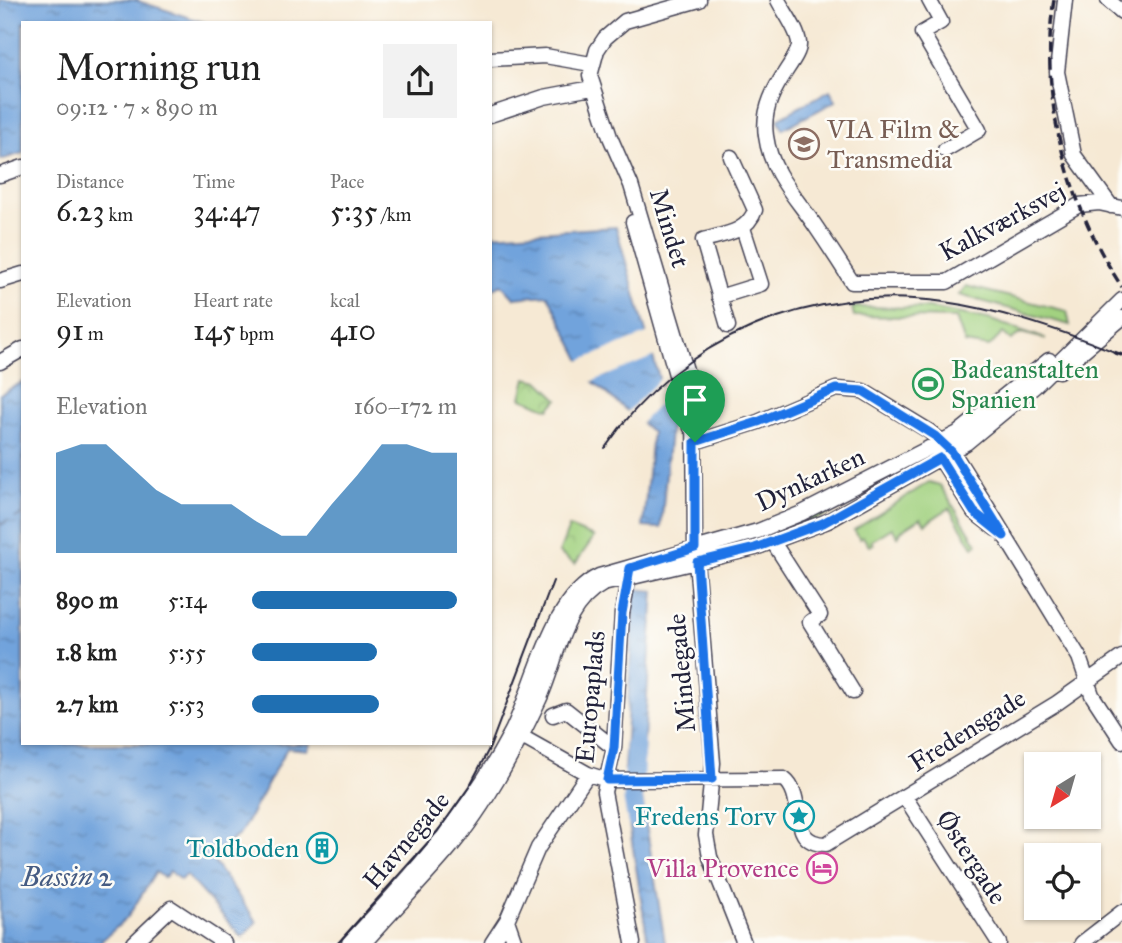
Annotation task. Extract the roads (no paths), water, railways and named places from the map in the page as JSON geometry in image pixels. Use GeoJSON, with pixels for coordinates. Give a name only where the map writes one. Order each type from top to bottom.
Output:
{"type":"FeatureCollection","features":[{"type":"Feature","properties":{"kind":"street"},"geometry":{"type":"LineString","coordinates":[[492,59],[545,56],[591,64],[605,38],[633,18],[699,0]]}},
{"type":"Feature","properties":{"kind":"street","name":"Kalkværksvej"},"geometry":{"type":"LineString","coordinates":[[778,0],[799,43],[798,52],[771,93],[765,114],[766,136],[776,171],[792,198],[813,221],[852,282],[947,282],[1079,205],[1117,207]]}},
{"type":"Feature","properties":{"kind":"street"},"geometry":{"type":"LineString","coordinates":[[929,0],[941,22],[922,33],[979,130],[945,150]]}},
{"type":"Feature","properties":{"kind":"street"},"geometry":{"type":"LineString","coordinates":[[1065,0],[1057,72],[1074,155],[1117,207]]}},
{"type":"Feature","properties":{"kind":"street"},"geometry":{"type":"LineString","coordinates":[[1108,0],[1122,12]]}},
{"type":"Feature","properties":{"kind":"street","name":"Mindet"},"geometry":{"type":"LineString","coordinates":[[591,64],[592,88],[610,136],[616,168],[671,338],[694,397],[695,442]]}},
{"type":"Feature","properties":{"kind":"street"},"geometry":{"type":"LineString","coordinates":[[492,114],[544,97],[592,88]]}},
{"type":"Feature","properties":{"kind":"street"},"geometry":{"type":"LineString","coordinates":[[728,326],[702,240],[744,228],[755,209],[731,157]]}},
{"type":"Feature","properties":{"kind":"street"},"geometry":{"type":"LineString","coordinates":[[0,175],[21,168]]}},
{"type":"Feature","properties":{"kind":"street"},"geometry":{"type":"LineString","coordinates":[[719,297],[761,284],[744,228]]}},
{"type":"Feature","properties":{"kind":"street"},"geometry":{"type":"LineString","coordinates":[[0,281],[21,275]]}},
{"type":"Feature","properties":{"kind":"street"},"geometry":{"type":"LineString","coordinates":[[1035,386],[1069,350],[1120,308]]}},
{"type":"Feature","properties":{"kind":"street"},"geometry":{"type":"LineString","coordinates":[[944,451],[1072,361],[1120,308]]}},
{"type":"Feature","properties":{"kind":"street"},"geometry":{"type":"LineString","coordinates":[[0,362],[21,350]]}},
{"type":"Feature","properties":{"kind":"street"},"geometry":{"type":"LineString","coordinates":[[944,451],[958,433],[1048,360],[1069,350]]}},
{"type":"Feature","properties":{"kind":"street"},"geometry":{"type":"LineString","coordinates":[[696,555],[695,442],[758,422],[836,389],[863,391],[929,431],[944,451],[1004,536],[1079,657],[1095,700],[1122,741]]}},
{"type":"Feature","properties":{"kind":"street","name":"Dynkarken"},"geometry":{"type":"LineString","coordinates":[[773,542],[828,521],[944,451]]}},
{"type":"Feature","properties":{"kind":"street","name":"Dynkarken"},"geometry":{"type":"LineString","coordinates":[[696,555],[785,521],[944,451]]}},
{"type":"Feature","properties":{"kind":"street"},"geometry":{"type":"LineString","coordinates":[[630,569],[773,542],[820,615],[810,622],[853,692]]}},
{"type":"Feature","properties":{"kind":"street","name":"Mindegade"},"geometry":{"type":"LineString","coordinates":[[696,555],[712,779],[707,846],[744,943]]}},
{"type":"Feature","properties":{"kind":"street","name":"Havnegade"},"geometry":{"type":"LineString","coordinates":[[349,943],[463,813],[540,700],[575,607],[592,590],[630,569]]}},
{"type":"Feature","properties":{"kind":"street","name":"Europaplads"},"geometry":{"type":"LineString","coordinates":[[630,569],[622,613],[614,781],[604,792],[633,943]]}},
{"type":"Feature","properties":{"kind":"street","name":"Fredensgade"},"geometry":{"type":"LineString","coordinates":[[712,779],[784,779],[795,793],[797,824],[804,835],[816,843],[835,841],[1087,682],[1122,657]]}},
{"type":"Feature","properties":{"kind":"street"},"geometry":{"type":"LineString","coordinates":[[553,715],[566,710],[614,748]]}},
{"type":"Feature","properties":{"kind":"street"},"geometry":{"type":"LineString","coordinates":[[516,734],[588,774],[614,781],[712,779]]}},
{"type":"Feature","properties":{"kind":"street","name":"Havnegade"},"geometry":{"type":"LineString","coordinates":[[364,943],[453,844],[485,799],[516,734]]}},
{"type":"Feature","properties":{"kind":"street"},"geometry":{"type":"LineString","coordinates":[[492,943],[507,920],[538,848],[588,774]]}},
{"type":"Feature","properties":{"kind":"street","name":"Østergade"},"geometry":{"type":"LineString","coordinates":[[905,797],[999,943]]}},
{"type":"Feature","properties":{"kind":"street"},"geometry":{"type":"LineString","coordinates":[[134,943],[171,908],[224,943]]}},
{"type":"Feature","properties":{"kind":"street"},"geometry":{"type":"LineString","coordinates":[[1082,943],[1122,912]]}},
{"type":"Feature","properties":{"kind":"street"},"geometry":{"type":"LineString","coordinates":[[507,920],[515,943]]}},
{"type":"Feature","properties":{"kind":"water"},"geometry":{"type":"Polygon","coordinates":[[[0,0],[135,0],[200,21],[21,21],[21,154],[0,160],[0,0]]]}},
{"type":"Feature","properties":{"kind":"water"},"geometry":{"type":"Polygon","coordinates":[[[830,90],[836,101],[783,129],[778,119],[830,90]]]}},
{"type":"Feature","properties":{"kind":"water"},"geometry":{"type":"Polygon","coordinates":[[[616,227],[671,420],[661,528],[643,527],[652,432],[590,379],[548,295],[514,298],[501,284],[492,290],[492,235],[616,227]]]}},
{"type":"Feature","properties":{"kind":"water","name":"Bassin 2"},"geometry":{"type":"Polygon","coordinates":[[[21,383],[21,745],[310,745],[307,750],[287,748],[240,834],[210,857],[257,922],[242,937],[186,875],[180,880],[170,871],[164,878],[156,872],[127,918],[99,943],[0,943],[0,394],[21,383]]]}},
{"type":"Feature","properties":{"kind":"water"},"geometry":{"type":"Polygon","coordinates":[[[635,589],[654,591],[642,770],[624,769],[635,589]]]}},
{"type":"Feature","properties":{"kind":"water"},"geometry":{"type":"Polygon","coordinates":[[[625,798],[642,798],[665,943],[648,943],[625,798]]]}},
{"type":"Feature","properties":{"kind":"waterway"},"geometry":{"type":"LineString","coordinates":[[635,743],[633,799],[637,821]]}},
{"type":"Feature","properties":{"kind":"tram line"},"geometry":{"type":"LineString","coordinates":[[605,448],[636,409],[671,376],[710,348],[753,326],[799,311],[846,301],[895,298],[944,302],[989,310],[1079,338],[1122,355]]}},
{"type":"Feature","properties":{"kind":"tram line"},"geometry":{"type":"LineString","coordinates":[[492,742],[553,581]]}},
{"type":"Feature","properties":{"kind":"tram line"},"geometry":{"type":"LineString","coordinates":[[338,943],[438,831],[469,787],[491,745]]}},
{"type":"Feature","properties":{"kind":"railway"},"geometry":{"type":"LineString","coordinates":[[1054,0],[1050,74],[1062,149],[1086,221],[1122,287]]}},
{"type":"Feature","properties":{"kind":"railway"},"geometry":{"type":"LineString","coordinates":[[1113,352],[1122,355]]}},
{"type":"Feature","properties":{"kind":"place","name":"VIA Film & Transmedia"},"geometry":{"type":"Point","coordinates":[804,144]}},
{"type":"Feature","properties":{"kind":"place","name":"Badeanstalten Spanien"},"geometry":{"type":"Point","coordinates":[928,384]}},
{"type":"Feature","properties":{"kind":"place","name":"Fredens Torv"},"geometry":{"type":"Point","coordinates":[799,816]}},
{"type":"Feature","properties":{"kind":"place","name":"Toldboden"},"geometry":{"type":"Point","coordinates":[322,848]}},
{"type":"Feature","properties":{"kind":"place","name":"Villa Provence"},"geometry":{"type":"Point","coordinates":[822,868]}}]}
